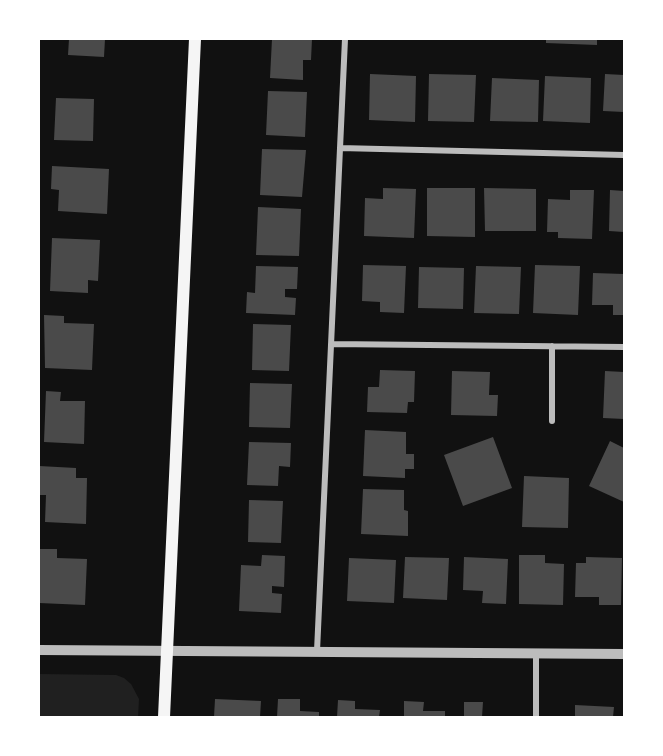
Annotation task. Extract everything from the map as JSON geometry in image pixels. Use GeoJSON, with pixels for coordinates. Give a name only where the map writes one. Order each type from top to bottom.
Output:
{"type":"FeatureCollection","features":[{"type":"Feature","properties":{"kind":"main road"},"geometry":{"type":"LineString","coordinates":[[164,717],[195,39]]}},
{"type":"Feature","properties":{"kind":"street"},"geometry":{"type":"LineString","coordinates":[[317,651],[345,39]]}},
{"type":"Feature","properties":{"kind":"street"},"geometry":{"type":"LineString","coordinates":[[340,148],[624,155]]}},
{"type":"Feature","properties":{"kind":"street"},"geometry":{"type":"LineString","coordinates":[[331,344],[624,347]]}},
{"type":"Feature","properties":{"kind":"street"},"geometry":{"type":"LineString","coordinates":[[552,346],[552,420]]}},
{"type":"Feature","properties":{"kind":"street"},"geometry":{"type":"LineString","coordinates":[[39,650],[624,654]]}},
{"type":"Feature","properties":{"kind":"street"},"geometry":{"type":"LineString","coordinates":[[536,653],[536,717]]}},
{"type":"Feature","properties":{"kind":"shaded area"},"geometry":{"type":"Polygon","coordinates":[[[39,674],[116,675],[124,678],[131,684],[139,699],[138,717],[39,717],[39,674]]]}},
{"type":"Feature","properties":{"kind":"building"},"geometry":{"type":"Polygon","coordinates":[[[69,39],[105,39],[104,57],[68,55],[69,39]]]}},
{"type":"Feature","properties":{"kind":"building"},"geometry":{"type":"Polygon","coordinates":[[[272,39],[312,39],[311,60],[303,60],[303,80],[270,78],[272,39]]]}},
{"type":"Feature","properties":{"kind":"building"},"geometry":{"type":"Polygon","coordinates":[[[546,39],[597,39],[597,45],[546,43],[546,39]]]}},
{"type":"Feature","properties":{"kind":"building"},"geometry":{"type":"Polygon","coordinates":[[[370,74],[416,76],[415,122],[369,120],[370,74]]]}},
{"type":"Feature","properties":{"kind":"building"},"geometry":{"type":"Polygon","coordinates":[[[429,74],[476,75],[474,122],[428,121],[429,74]]]}},
{"type":"Feature","properties":{"kind":"building"},"geometry":{"type":"Polygon","coordinates":[[[605,74],[624,75],[624,112],[603,111],[605,74]]]}},
{"type":"Feature","properties":{"kind":"building"},"geometry":{"type":"Polygon","coordinates":[[[545,76],[591,78],[590,123],[543,121],[545,76]]]}},
{"type":"Feature","properties":{"kind":"building"},"geometry":{"type":"Polygon","coordinates":[[[492,78],[539,80],[538,122],[490,121],[492,78]]]}},
{"type":"Feature","properties":{"kind":"building"},"geometry":{"type":"Polygon","coordinates":[[[268,91],[307,92],[305,137],[266,135],[268,91]]]}},
{"type":"Feature","properties":{"kind":"building"},"geometry":{"type":"Polygon","coordinates":[[[56,98],[94,99],[93,141],[54,140],[56,98]]]}},
{"type":"Feature","properties":{"kind":"building"},"geometry":{"type":"Polygon","coordinates":[[[262,149],[306,150],[302,197],[260,195],[262,149]]]}},
{"type":"Feature","properties":{"kind":"building"},"geometry":{"type":"Polygon","coordinates":[[[52,166],[109,169],[107,214],[58,211],[59,190],[51,189],[52,166]]]}},
{"type":"Feature","properties":{"kind":"building"},"geometry":{"type":"Polygon","coordinates":[[[383,188],[416,189],[414,238],[364,236],[365,198],[383,199],[383,188]]]}},
{"type":"Feature","properties":{"kind":"building"},"geometry":{"type":"Polygon","coordinates":[[[427,188],[475,188],[475,237],[427,236],[427,188]]]}},
{"type":"Feature","properties":{"kind":"building"},"geometry":{"type":"Polygon","coordinates":[[[484,188],[536,189],[536,231],[485,231],[484,188]]]}},
{"type":"Feature","properties":{"kind":"building"},"geometry":{"type":"Polygon","coordinates":[[[570,190],[594,190],[592,239],[558,238],[558,232],[547,232],[548,199],[570,200],[570,190]]]}},
{"type":"Feature","properties":{"kind":"building"},"geometry":{"type":"Polygon","coordinates":[[[610,190],[624,191],[624,232],[609,231],[610,190]]]}},
{"type":"Feature","properties":{"kind":"building"},"geometry":{"type":"Polygon","coordinates":[[[258,207],[301,209],[299,256],[256,255],[258,207]]]}},
{"type":"Feature","properties":{"kind":"building"},"geometry":{"type":"Polygon","coordinates":[[[52,238],[100,240],[98,281],[88,280],[88,293],[50,291],[52,238]]]}},
{"type":"Feature","properties":{"kind":"building"},"geometry":{"type":"Polygon","coordinates":[[[363,265],[406,266],[404,313],[380,312],[380,302],[362,301],[363,265]]]}},
{"type":"Feature","properties":{"kind":"building"},"geometry":{"type":"Polygon","coordinates":[[[535,265],[580,266],[578,315],[533,313],[535,265]]]}},
{"type":"Feature","properties":{"kind":"building"},"geometry":{"type":"Polygon","coordinates":[[[256,266],[298,267],[297,289],[285,289],[285,297],[296,298],[295,315],[246,313],[247,292],[255,293],[256,266]]]}},
{"type":"Feature","properties":{"kind":"building"},"geometry":{"type":"Polygon","coordinates":[[[476,266],[521,267],[519,314],[474,313],[476,266]]]}},
{"type":"Feature","properties":{"kind":"building"},"geometry":{"type":"Polygon","coordinates":[[[419,267],[464,268],[463,309],[418,308],[419,267]]]}},
{"type":"Feature","properties":{"kind":"building"},"geometry":{"type":"Polygon","coordinates":[[[593,273],[624,274],[624,315],[613,315],[613,305],[592,305],[593,273]]]}},
{"type":"Feature","properties":{"kind":"building"},"geometry":{"type":"Polygon","coordinates":[[[44,315],[64,316],[64,323],[94,324],[92,370],[45,368],[44,315]]]}},
{"type":"Feature","properties":{"kind":"building"},"geometry":{"type":"Polygon","coordinates":[[[253,324],[291,325],[289,371],[252,370],[253,324]]]}},
{"type":"Feature","properties":{"kind":"building"},"geometry":{"type":"Polygon","coordinates":[[[380,370],[415,371],[414,402],[408,402],[407,413],[367,412],[368,387],[379,387],[380,370]]]}},
{"type":"Feature","properties":{"kind":"building"},"geometry":{"type":"Polygon","coordinates":[[[452,371],[490,372],[489,395],[498,395],[497,416],[451,415],[452,371]]]}},
{"type":"Feature","properties":{"kind":"building"},"geometry":{"type":"Polygon","coordinates":[[[605,371],[624,372],[624,419],[603,418],[605,371]]]}},
{"type":"Feature","properties":{"kind":"building"},"geometry":{"type":"Polygon","coordinates":[[[250,383],[292,384],[290,428],[249,427],[250,383]]]}},
{"type":"Feature","properties":{"kind":"building"},"geometry":{"type":"Polygon","coordinates":[[[46,391],[61,392],[60,401],[85,401],[84,444],[44,442],[46,391]]]}},
{"type":"Feature","properties":{"kind":"building"},"geometry":{"type":"Polygon","coordinates":[[[365,430],[406,432],[406,454],[414,454],[414,469],[405,469],[405,478],[363,476],[365,430]]]}},
{"type":"Feature","properties":{"kind":"building"},"geometry":{"type":"Polygon","coordinates":[[[493,437],[512,488],[463,506],[444,455],[493,437]]]}},
{"type":"Feature","properties":{"kind":"building"},"geometry":{"type":"Polygon","coordinates":[[[610,441],[624,448],[624,502],[589,486],[610,441]]]}},
{"type":"Feature","properties":{"kind":"building"},"geometry":{"type":"Polygon","coordinates":[[[249,442],[291,443],[290,467],[279,466],[278,486],[247,485],[249,442]]]}},
{"type":"Feature","properties":{"kind":"building"},"geometry":{"type":"Polygon","coordinates":[[[39,466],[76,468],[76,478],[87,478],[86,524],[45,522],[46,495],[39,495],[39,466]]]}},
{"type":"Feature","properties":{"kind":"building"},"geometry":{"type":"Polygon","coordinates":[[[524,476],[569,478],[568,528],[522,527],[524,476]]]}},
{"type":"Feature","properties":{"kind":"building"},"geometry":{"type":"Polygon","coordinates":[[[363,489],[404,490],[404,510],[408,511],[408,536],[361,534],[363,489]]]}},
{"type":"Feature","properties":{"kind":"building"},"geometry":{"type":"Polygon","coordinates":[[[249,500],[283,501],[281,543],[248,542],[249,500]]]}},
{"type":"Feature","properties":{"kind":"building"},"geometry":{"type":"Polygon","coordinates":[[[39,549],[57,549],[57,558],[87,559],[85,605],[39,603],[39,549]]]}},
{"type":"Feature","properties":{"kind":"building"},"geometry":{"type":"Polygon","coordinates":[[[262,555],[285,556],[284,587],[272,586],[272,593],[282,594],[281,613],[239,611],[241,565],[261,566],[262,555]]]}},
{"type":"Feature","properties":{"kind":"building"},"geometry":{"type":"Polygon","coordinates":[[[519,555],[545,555],[545,563],[564,564],[563,605],[519,604],[519,555]]]}},
{"type":"Feature","properties":{"kind":"building"},"geometry":{"type":"Polygon","coordinates":[[[405,557],[449,558],[447,600],[403,598],[405,557]]]}},
{"type":"Feature","properties":{"kind":"building"},"geometry":{"type":"Polygon","coordinates":[[[464,557],[508,559],[506,604],[482,603],[483,591],[463,590],[464,557]]]}},
{"type":"Feature","properties":{"kind":"building"},"geometry":{"type":"Polygon","coordinates":[[[586,557],[622,558],[621,605],[599,605],[599,597],[575,597],[576,563],[586,563],[586,557]]]}},
{"type":"Feature","properties":{"kind":"building"},"geometry":{"type":"Polygon","coordinates":[[[349,558],[396,560],[394,603],[347,601],[349,558]]]}},
{"type":"Feature","properties":{"kind":"building"},"geometry":{"type":"Polygon","coordinates":[[[215,699],[261,701],[260,717],[214,717],[215,699]]]}},
{"type":"Feature","properties":{"kind":"building"},"geometry":{"type":"Polygon","coordinates":[[[278,699],[300,699],[300,711],[319,712],[319,717],[277,717],[278,699]]]}},
{"type":"Feature","properties":{"kind":"building"},"geometry":{"type":"Polygon","coordinates":[[[338,700],[355,701],[355,709],[380,710],[379,717],[337,717],[338,700]]]}},
{"type":"Feature","properties":{"kind":"building"},"geometry":{"type":"Polygon","coordinates":[[[404,701],[424,702],[423,711],[445,711],[445,717],[404,717],[404,701]]]}},
{"type":"Feature","properties":{"kind":"building"},"geometry":{"type":"Polygon","coordinates":[[[464,702],[483,702],[482,717],[464,717],[464,702]]]}},
{"type":"Feature","properties":{"kind":"building"},"geometry":{"type":"Polygon","coordinates":[[[575,705],[614,707],[613,717],[575,717],[575,705]]]}}]}
